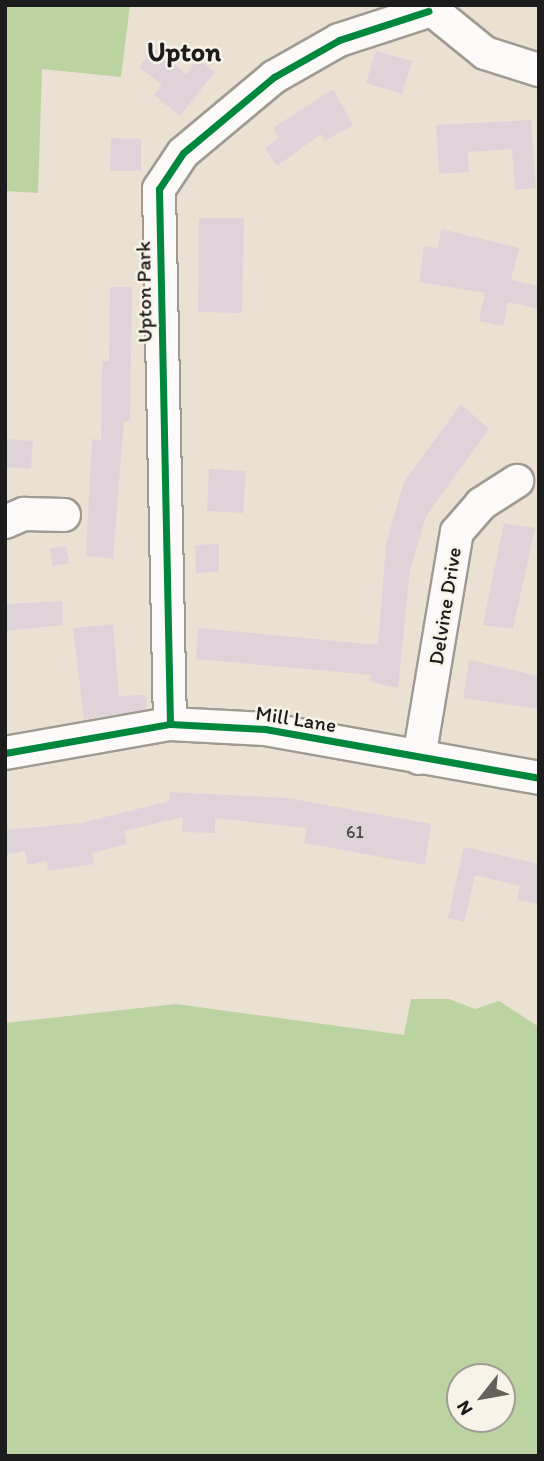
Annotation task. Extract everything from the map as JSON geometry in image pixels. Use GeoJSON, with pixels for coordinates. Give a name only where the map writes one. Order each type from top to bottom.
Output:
{"type":"FeatureCollection","features":[{"type":"Feature","properties":{"kind":"street","name":"Upton Park"},"geometry":{"type":"LineString","coordinates":[[170,724],[159,189],[183,153],[274,77],[339,40],[427,8],[485,53],[539,70]]}},
{"type":"Feature","properties":{"kind":"street","name":"Delvine Drive"},"geometry":{"type":"LineString","coordinates":[[419,758],[457,532],[481,504],[517,481]]}},
{"type":"Feature","properties":{"kind":"street"},"geometry":{"type":"LineString","coordinates":[[5,522],[24,514],[64,515]]}},
{"type":"Feature","properties":{"kind":"street","name":"Mill Lane"},"geometry":{"type":"LineString","coordinates":[[5,753],[170,724],[265,729],[539,778]]}},
{"type":"Feature","properties":{"kind":"green space"},"geometry":{"type":"Polygon","coordinates":[[[5,5],[130,5],[121,77],[42,69],[38,193],[5,191],[5,5]]]}},
{"type":"Feature","properties":{"kind":"green space"},"geometry":{"type":"Polygon","coordinates":[[[411,999],[449,999],[475,1009],[499,1001],[539,1027],[539,1456],[5,1456],[5,1023],[176,1004],[404,1035],[411,999]]]}},
{"type":"Feature","properties":{"kind":"building"},"geometry":{"type":"Polygon","coordinates":[[[154,48],[186,74],[198,59],[215,72],[180,116],[154,95],[162,85],[139,67],[154,48]]]}},
{"type":"Feature","properties":{"kind":"building"},"geometry":{"type":"Polygon","coordinates":[[[376,51],[412,61],[402,94],[366,83],[376,51]]]}},
{"type":"Feature","properties":{"kind":"building"},"geometry":{"type":"Polygon","coordinates":[[[333,89],[353,125],[325,141],[321,134],[277,166],[265,148],[279,138],[273,128],[333,89]]]}},
{"type":"Feature","properties":{"kind":"building"},"geometry":{"type":"Polygon","coordinates":[[[531,120],[536,188],[515,190],[512,149],[468,152],[469,172],[439,174],[436,125],[531,120]]]}},
{"type":"Feature","properties":{"kind":"building"},"geometry":{"type":"Polygon","coordinates":[[[111,138],[141,139],[141,171],[110,171],[111,138]]]}},
{"type":"Feature","properties":{"kind":"building"},"geometry":{"type":"Polygon","coordinates":[[[199,218],[244,218],[242,313],[198,312],[199,218]]]}},
{"type":"Feature","properties":{"kind":"building"},"geometry":{"type":"Polygon","coordinates":[[[441,229],[519,248],[511,280],[539,286],[539,309],[508,302],[503,326],[479,321],[485,293],[419,282],[424,246],[438,248],[441,229]]]}},
{"type":"Feature","properties":{"kind":"building"},"geometry":{"type":"Polygon","coordinates":[[[110,287],[132,287],[130,421],[124,421],[113,559],[86,556],[92,439],[101,440],[102,361],[109,361],[110,287]]]}},
{"type":"Feature","properties":{"kind":"building"},"geometry":{"type":"Polygon","coordinates":[[[461,404],[489,429],[426,516],[410,570],[398,688],[370,682],[372,675],[196,659],[198,628],[378,645],[386,544],[404,482],[461,404]]]}},
{"type":"Feature","properties":{"kind":"building"},"geometry":{"type":"Polygon","coordinates":[[[5,439],[33,441],[31,469],[5,467],[5,439]]]}},
{"type":"Feature","properties":{"kind":"building"},"geometry":{"type":"Polygon","coordinates":[[[209,469],[246,471],[243,513],[207,511],[209,469]]]}},
{"type":"Feature","properties":{"kind":"building"},"geometry":{"type":"Polygon","coordinates":[[[504,523],[535,528],[513,629],[483,625],[504,523]]]}},
{"type":"Feature","properties":{"kind":"building"},"geometry":{"type":"Polygon","coordinates":[[[219,544],[219,572],[196,573],[195,545],[219,544]]]}},
{"type":"Feature","properties":{"kind":"building"},"geometry":{"type":"Polygon","coordinates":[[[66,546],[69,563],[53,566],[50,549],[66,546]]]}},
{"type":"Feature","properties":{"kind":"building"},"geometry":{"type":"Polygon","coordinates":[[[62,601],[63,625],[5,631],[5,604],[62,601]]]}},
{"type":"Feature","properties":{"kind":"building"},"geometry":{"type":"Polygon","coordinates":[[[113,624],[119,696],[146,695],[146,710],[84,719],[73,628],[113,624]]]}},
{"type":"Feature","properties":{"kind":"building"},"geometry":{"type":"Polygon","coordinates":[[[469,660],[539,676],[539,709],[463,698],[469,660]]]}},
{"type":"Feature","properties":{"kind":"building"},"geometry":{"type":"Polygon","coordinates":[[[170,792],[287,798],[431,824],[425,865],[304,843],[307,828],[215,818],[215,833],[182,832],[183,817],[124,831],[127,844],[92,853],[94,864],[48,871],[47,861],[28,865],[25,851],[5,855],[5,830],[81,823],[169,801],[170,792]]]}},
{"type":"Feature","properties":{"kind":"building"},"geometry":{"type":"Polygon","coordinates":[[[464,847],[539,864],[539,904],[517,900],[520,886],[475,875],[464,922],[448,918],[464,847]]]}},
{"type":"Feature","properties":{"kind":"cycle path"},"geometry":{"type":"LineString","coordinates":[[170,724],[159,189],[183,153],[274,77],[339,40],[428,11]]}},
{"type":"Feature","properties":{"kind":"cycle path"},"geometry":{"type":"LineString","coordinates":[[5,753],[170,724],[265,729],[539,778]]}},
{"type":"Feature","properties":{"kind":"district","name":"Upton"},"geometry":{"type":"Point","coordinates":[184,51]}}]}
